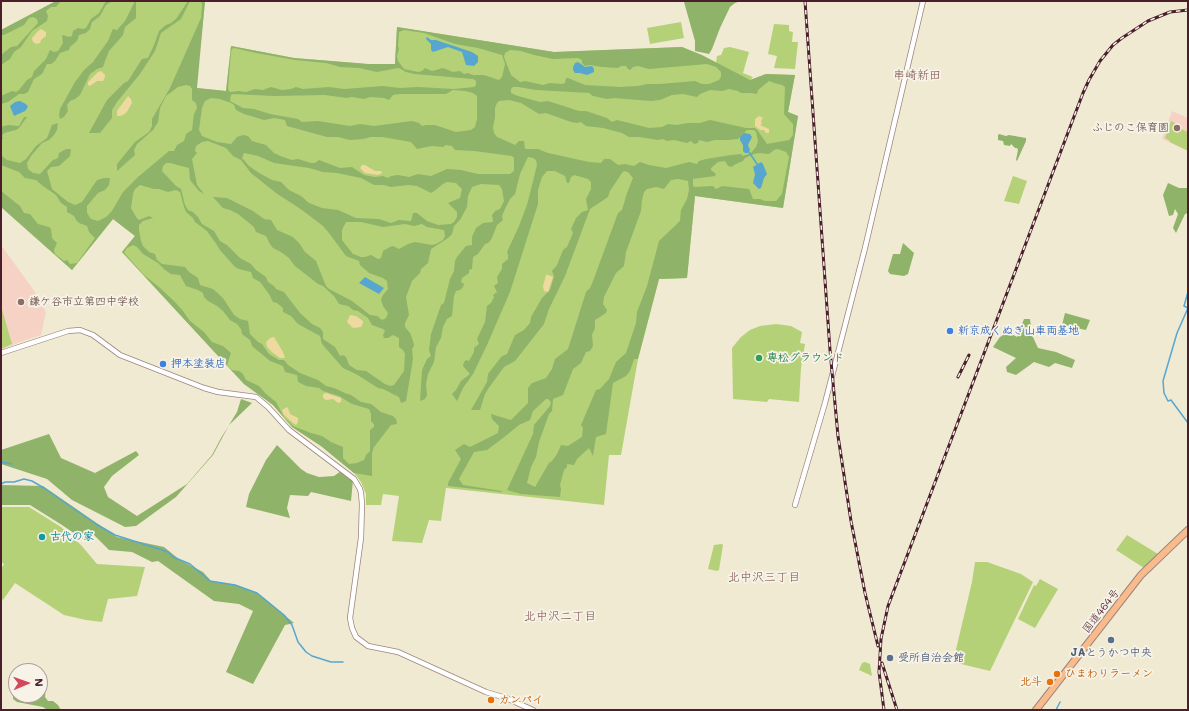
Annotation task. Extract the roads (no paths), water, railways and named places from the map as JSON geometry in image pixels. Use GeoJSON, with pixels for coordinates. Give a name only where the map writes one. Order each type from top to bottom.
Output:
{"type":"FeatureCollection","features":[{"type":"Feature","properties":{"kind":"highway","name":"国道464号"},"geometry":{"type":"LineString","coordinates":[[1036,710],[1141,575],[1188,530]]}},
{"type":"Feature","properties":{"kind":"street"},"geometry":{"type":"LineString","coordinates":[[795,505],[827,397],[869,230],[923,1]]}},
{"type":"Feature","properties":{"kind":"street"},"geometry":{"type":"LineString","coordinates":[[1,353],[68,331],[80,330],[93,335],[120,355],[200,386],[218,392],[256,397],[268,407],[289,430],[354,479],[360,489],[362,504],[361,538],[350,618],[356,637],[368,646],[398,652],[486,692],[506,698],[533,710]]}},
{"type":"Feature","properties":{"kind":"water"},"geometry":{"type":"Polygon","coordinates":[[[427,37],[431,40],[436,40],[472,52],[478,56],[478,62],[474,66],[466,65],[462,52],[448,47],[433,52],[431,50],[431,44],[426,39],[427,37]]]}},
{"type":"Feature","properties":{"kind":"water"},"geometry":{"type":"Polygon","coordinates":[[[578,62],[585,67],[592,66],[594,72],[587,75],[575,73],[573,67],[575,63],[578,62]]]}},
{"type":"Feature","properties":{"kind":"water"},"geometry":{"type":"Polygon","coordinates":[[[20,101],[28,107],[25,111],[14,116],[10,106],[15,102],[20,101]]]}},
{"type":"Feature","properties":{"kind":"water"},"geometry":{"type":"Polygon","coordinates":[[[744,133],[750,134],[752,137],[748,145],[750,150],[748,153],[743,151],[743,145],[740,140],[740,137],[744,133]]]}},
{"type":"Feature","properties":{"kind":"water"},"geometry":{"type":"Polygon","coordinates":[[[761,162],[767,174],[761,188],[759,189],[753,183],[755,174],[753,167],[761,162]]]}},
{"type":"Feature","properties":{"kind":"water"},"geometry":{"type":"Polygon","coordinates":[[[365,277],[384,288],[379,294],[359,283],[365,277]]]}},
{"type":"Feature","properties":{"kind":"waterway"},"geometry":{"type":"LineString","coordinates":[[749,152],[757,164]]}},
{"type":"Feature","properties":{"kind":"waterway"},"geometry":{"type":"LineString","coordinates":[[1188,292],[1184,306],[1188,308],[1177,333],[1163,381],[1164,393],[1168,401],[1171,400],[1188,423]]}},
{"type":"Feature","properties":{"kind":"waterway"},"geometry":{"type":"LineString","coordinates":[[1,462],[12,464]]}},
{"type":"Feature","properties":{"kind":"waterway"},"geometry":{"type":"LineString","coordinates":[[1,484],[24,479],[32,481],[115,535],[168,552],[173,557],[190,564],[210,581],[235,585],[257,593],[284,615],[292,625],[298,642],[306,652],[312,656],[331,662],[343,662]]}},
{"type":"Feature","properties":{"kind":"waterway"},"geometry":{"type":"LineString","coordinates":[[1056,710],[1060,702]]}},
{"type":"Feature","properties":{"kind":"railway"},"geometry":{"type":"LineString","coordinates":[[805,1],[830,350],[838,436],[851,521],[865,593],[878,646]]}},
{"type":"Feature","properties":{"kind":"railway"},"geometry":{"type":"LineString","coordinates":[[884,710],[879,672],[881,639],[888,606],[1083,93],[1100,61],[1113,45],[1148,21],[1170,12],[1188,10]]}},
{"type":"Feature","properties":{"kind":"railway"},"geometry":{"type":"LineString","coordinates":[[958,377],[969,355]]}},
{"type":"Feature","properties":{"kind":"railway"},"geometry":{"type":"LineString","coordinates":[[882,663],[897,710]]}},
{"type":"Feature","properties":{"kind":"place","name":"ふじのこ保育園"},"geometry":{"type":"Point","coordinates":[1177,128]}},
{"type":"Feature","properties":{"kind":"place","name":"鎌ケ谷市立第四中学校"},"geometry":{"type":"Point","coordinates":[21,302]}},
{"type":"Feature","properties":{"kind":"place","name":"新京成くぬぎ山車両基地"},"geometry":{"type":"Point","coordinates":[950,331]}},
{"type":"Feature","properties":{"kind":"place","name":"専松グラウンド"},"geometry":{"type":"Point","coordinates":[759,358]}},
{"type":"Feature","properties":{"kind":"place","name":"押本塗装店"},"geometry":{"type":"Point","coordinates":[163,364]}},
{"type":"Feature","properties":{"kind":"place","name":"古代の家"},"geometry":{"type":"Point","coordinates":[42,537]}},
{"type":"Feature","properties":{"kind":"place","name":"JAとうかつ中央"},"geometry":{"type":"Point","coordinates":[1111,640]}},
{"type":"Feature","properties":{"kind":"place","name":"受所自治会館"},"geometry":{"type":"Point","coordinates":[890,658]}},
{"type":"Feature","properties":{"kind":"place","name":"ひまわりラーメン"},"geometry":{"type":"Point","coordinates":[1057,674]}},
{"type":"Feature","properties":{"kind":"place","name":"北斗"},"geometry":{"type":"Point","coordinates":[1050,682]}},
{"type":"Feature","properties":{"kind":"place","name":"カンパイ"},"geometry":{"type":"Point","coordinates":[491,700]}},
{"type":"Feature","properties":{"kind":"district","name":"串崎新田"},"geometry":{"type":"Point","coordinates":[917,75]}},
{"type":"Feature","properties":{"kind":"district","name":"北中沢三丁目"},"geometry":{"type":"Point","coordinates":[764,577]}},
{"type":"Feature","properties":{"kind":"district","name":"北中沢二丁目"},"geometry":{"type":"Point","coordinates":[560,616]}}]}
